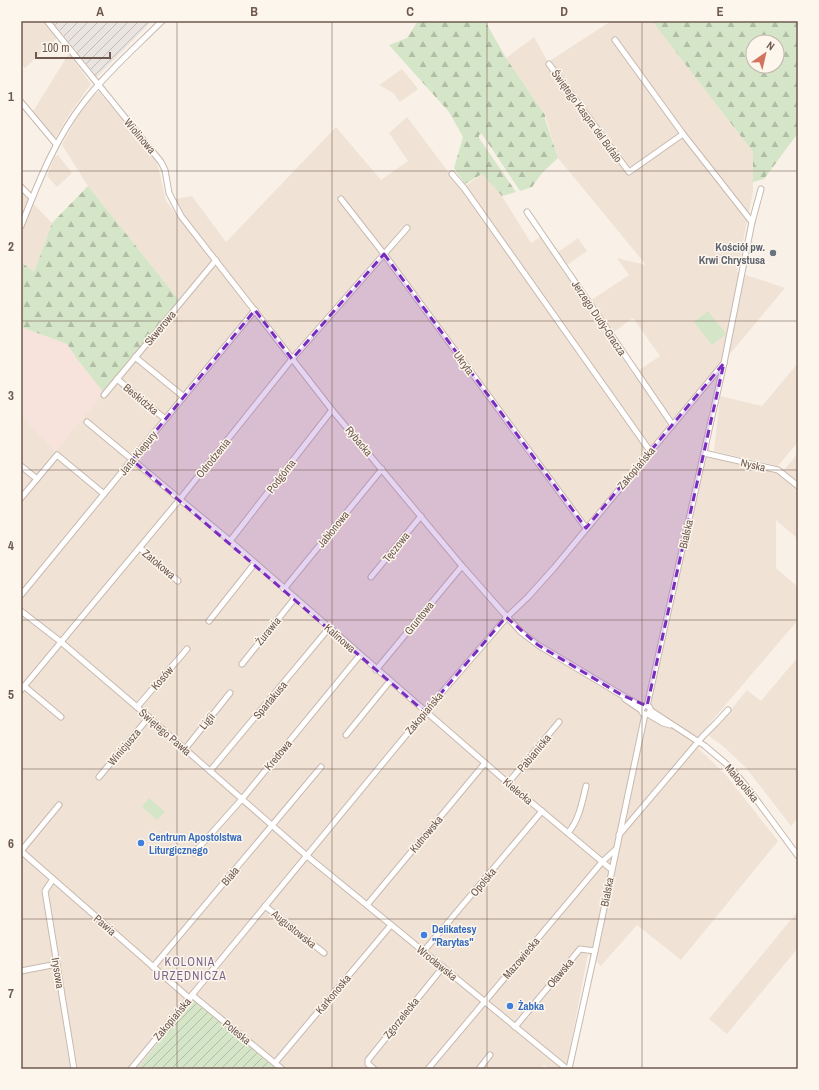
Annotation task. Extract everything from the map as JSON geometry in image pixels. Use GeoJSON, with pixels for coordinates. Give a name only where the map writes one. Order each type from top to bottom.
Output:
{"type":"FeatureCollection","features":[{"type":"Feature","properties":{"kind":"street","name":"Wiolinowa"},"geometry":{"type":"LineString","coordinates":[[47,21],[161,162],[165,170],[170,193],[181,216],[216,260]]}},
{"type":"Feature","properties":{"kind":"street"},"geometry":{"type":"LineString","coordinates":[[21,226],[56,144],[80,107],[98,85],[162,21]]}},
{"type":"Feature","properties":{"kind":"street"},"geometry":{"type":"LineString","coordinates":[[615,40],[683,134],[752,222]]}},
{"type":"Feature","properties":{"kind":"street","name":"Świętego Kaspra del Bufalo"},"geometry":{"type":"LineString","coordinates":[[550,64],[629,172],[683,134]]}},
{"type":"Feature","properties":{"kind":"street"},"geometry":{"type":"LineString","coordinates":[[21,102],[56,144]]}},
{"type":"Feature","properties":{"kind":"street"},"geometry":{"type":"LineString","coordinates":[[452,174],[464,188],[650,451]]}},
{"type":"Feature","properties":{"kind":"street"},"geometry":{"type":"LineString","coordinates":[[21,187],[32,198]]}},
{"type":"Feature","properties":{"kind":"street"},"geometry":{"type":"LineString","coordinates":[[724,363],[760,189]]}},
{"type":"Feature","properties":{"kind":"street","name":"Ukryta"},"geometry":{"type":"LineString","coordinates":[[341,199],[384,254],[586,528]]}},
{"type":"Feature","properties":{"kind":"street","name":"Jerzego Dudy-Gracza"},"geometry":{"type":"LineString","coordinates":[[527,212],[672,424]]}},
{"type":"Feature","properties":{"kind":"street","name":"Odrodzenia"},"geometry":{"type":"LineString","coordinates":[[23,688],[140,548],[292,359],[407,228]]}},
{"type":"Feature","properties":{"kind":"street","name":"Rybacka"},"geometry":{"type":"LineString","coordinates":[[216,260],[332,410],[506,617]]}},
{"type":"Feature","properties":{"kind":"street","name":"Skwerowa"},"geometry":{"type":"LineString","coordinates":[[104,395],[216,260]]}},
{"type":"Feature","properties":{"kind":"street","name":"Jana Kiepury"},"geometry":{"type":"LineString","coordinates":[[21,595],[255,310]]}},
{"type":"Feature","properties":{"kind":"street"},"geometry":{"type":"LineString","coordinates":[[135,357],[184,397]]}},
{"type":"Feature","properties":{"kind":"street","name":"Zakopiańska"},"geometry":{"type":"LineString","coordinates":[[131,1069],[425,712],[506,617],[528,597],[554,568],[724,363]]}},
{"type":"Feature","properties":{"kind":"street","name":"Bialska"},"geometry":{"type":"LineString","coordinates":[[568,1069],[595,951],[618,836],[724,363]]}},
{"type":"Feature","properties":{"kind":"street","name":"Beskidzka"},"geometry":{"type":"LineString","coordinates":[[117,378],[165,419]]}},
{"type":"Feature","properties":{"kind":"street","name":"Podgórna"},"geometry":{"type":"LineString","coordinates":[[230,541],[332,410]]}},
{"type":"Feature","properties":{"kind":"street","name":"Kalinowa"},"geometry":{"type":"LineString","coordinates":[[87,422],[230,541],[425,712]]}},
{"type":"Feature","properties":{"kind":"street","name":"Nyska"},"geometry":{"type":"LineString","coordinates":[[704,453],[778,470],[798,486]]}},
{"type":"Feature","properties":{"kind":"street"},"geometry":{"type":"LineString","coordinates":[[21,498],[57,455],[104,494]]}},
{"type":"Feature","properties":{"kind":"street"},"geometry":{"type":"LineString","coordinates":[[21,466],[37,479]]}},
{"type":"Feature","properties":{"kind":"street","name":"Jabłonowa"},"geometry":{"type":"LineString","coordinates":[[284,589],[382,469]]}},
{"type":"Feature","properties":{"kind":"street","name":"Tęczowa"},"geometry":{"type":"LineString","coordinates":[[371,577],[421,516]]}},
{"type":"Feature","properties":{"kind":"street","name":"Zatokowa"},"geometry":{"type":"LineString","coordinates":[[140,548],[178,581]]}},
{"type":"Feature","properties":{"kind":"street"},"geometry":{"type":"LineString","coordinates":[[209,621],[255,563]]}},
{"type":"Feature","properties":{"kind":"street","name":"Gruntowa"},"geometry":{"type":"LineString","coordinates":[[376,670],[462,566]]}},
{"type":"Feature","properties":{"kind":"street","name":"Żurawia"},"geometry":{"type":"LineString","coordinates":[[242,664],[295,598]]}},
{"type":"Feature","properties":{"kind":"street","name":"Świętego Pawła"},"geometry":{"type":"LineString","coordinates":[[21,610],[149,717],[307,856]]}},
{"type":"Feature","properties":{"kind":"street","name":"Małopolska"},"geometry":{"type":"LineString","coordinates":[[506,617],[521,632],[538,645],[671,725],[720,758],[747,787],[798,856]]}},
{"type":"Feature","properties":{"kind":"street","name":"Spartakusa"},"geometry":{"type":"LineString","coordinates":[[210,771],[329,628]]}},
{"type":"Feature","properties":{"kind":"street","name":"Kosów"},"geometry":{"type":"LineString","coordinates":[[137,707],[187,649]]}},
{"type":"Feature","properties":{"kind":"street","name":"Kredowa"},"geometry":{"type":"LineString","coordinates":[[194,853],[242,799],[360,655]]}},
{"type":"Feature","properties":{"kind":"street"},"geometry":{"type":"LineString","coordinates":[[346,735],[390,681]]}},
{"type":"Feature","properties":{"kind":"street"},"geometry":{"type":"LineString","coordinates":[[23,688],[61,717]]}},
{"type":"Feature","properties":{"kind":"street","name":"Ligii"},"geometry":{"type":"LineString","coordinates":[[185,749],[230,693]]}},
{"type":"Feature","properties":{"kind":"street"},"geometry":{"type":"LineString","coordinates":[[618,836],[698,742],[728,710]]}},
{"type":"Feature","properties":{"kind":"street","name":"Kielecka"},"geometry":{"type":"LineString","coordinates":[[425,712],[611,869]]}},
{"type":"Feature","properties":{"kind":"street","name":"Winicjusza"},"geometry":{"type":"LineString","coordinates":[[99,777],[149,717]]}},
{"type":"Feature","properties":{"kind":"street","name":"Pabianicka"},"geometry":{"type":"LineString","coordinates":[[508,783],[559,722]]}},
{"type":"Feature","properties":{"kind":"street","name":"Kutnowska"},"geometry":{"type":"LineString","coordinates":[[367,905],[486,763]]}},
{"type":"Feature","properties":{"kind":"street","name":"Biała"},"geometry":{"type":"LineString","coordinates":[[153,967],[321,767]]}},
{"type":"Feature","properties":{"kind":"street"},"geometry":{"type":"LineString","coordinates":[[568,833],[575,826],[586,786]]}},
{"type":"Feature","properties":{"kind":"street"},"geometry":{"type":"LineString","coordinates":[[21,851],[59,805]]}},
{"type":"Feature","properties":{"kind":"street","name":"Opolska"},"geometry":{"type":"LineString","coordinates":[[423,952],[542,812]]}},
{"type":"Feature","properties":{"kind":"street","name":"Mazowiecka"},"geometry":{"type":"LineString","coordinates":[[430,1067],[602,862],[616,849]]}},
{"type":"Feature","properties":{"kind":"street","name":"Pawia"},"geometry":{"type":"LineString","coordinates":[[21,851],[153,967],[191,997]]}},
{"type":"Feature","properties":{"kind":"street","name":"Wrocławska"},"geometry":{"type":"LineString","coordinates":[[307,856],[568,1069]]}},
{"type":"Feature","properties":{"kind":"street","name":"Irysowa"},"geometry":{"type":"LineString","coordinates":[[53,879],[45,892],[74,1069]]}},
{"type":"Feature","properties":{"kind":"street","name":"Augustowska"},"geometry":{"type":"LineString","coordinates":[[265,906],[324,953]]}},
{"type":"Feature","properties":{"kind":"street","name":"Karkonoska"},"geometry":{"type":"LineString","coordinates":[[275,1063],[391,925]]}},
{"type":"Feature","properties":{"kind":"street","name":"Oławska"},"geometry":{"type":"LineString","coordinates":[[515,1027],[580,949],[595,951]]}},
{"type":"Feature","properties":{"kind":"street"},"geometry":{"type":"LineString","coordinates":[[21,971],[57,964]]}},
{"type":"Feature","properties":{"kind":"street","name":"Zgorzelecka"},"geometry":{"type":"LineString","coordinates":[[374,1069],[368,1064],[368,1060],[443,967]]}},
{"type":"Feature","properties":{"kind":"street","name":"Poleska"},"geometry":{"type":"LineString","coordinates":[[191,997],[282,1069]]}},
{"type":"Feature","properties":{"kind":"street"},"geometry":{"type":"LineString","coordinates":[[479,1069],[490,1055]]}},
{"type":"Feature","properties":{"kind":"street"},"geometry":{"type":"LineString","coordinates":[[430,1067],[437,1069]]}},
{"type":"Feature","properties":{"kind":"highlighted area"},"geometry":{"type":"Polygon","coordinates":[[[384,254],[586,528],[724,363],[647,706],[620,694],[538,645],[506,617],[425,712],[132,460],[255,310],[292,359],[384,254]]]}},
{"type":"Feature","properties":{"kind":"shaded area"},"geometry":{"type":"Polygon","coordinates":[[[21,21],[43,21],[57,38],[25,68],[21,63],[21,21]]]}},
{"type":"Feature","properties":{"kind":"shaded area"},"geometry":{"type":"Polygon","coordinates":[[[52,21],[152,21],[97,77],[52,21]]]}},
{"type":"Feature","properties":{"kind":"shaded area"},"geometry":{"type":"Polygon","coordinates":[[[611,21],[652,21],[753,152],[753,192],[737,272],[785,288],[729,355],[734,323],[729,322],[718,377],[708,414],[710,458],[784,470],[798,453],[798,539],[776,520],[776,568],[798,587],[798,620],[693,743],[726,775],[778,841],[681,960],[637,925],[601,966],[588,954],[566,1069],[549,1069],[544,1065],[541,1069],[21,1069],[21,415],[55,451],[179,300],[88,186],[62,145],[76,119],[95,93],[99,92],[157,162],[166,201],[211,258],[215,254],[178,206],[175,199],[192,196],[226,242],[336,127],[381,180],[408,161],[389,133],[407,117],[461,189],[482,174],[502,196],[531,243],[540,237],[633,374],[660,356],[633,318],[613,333],[590,301],[629,275],[617,258],[646,265],[558,158],[545,115],[506,58],[534,37],[548,62],[611,21]]]}},
{"type":"Feature","properties":{"kind":"shaded area"},"geometry":{"type":"Polygon","coordinates":[[[68,55],[70,55],[91,84],[70,113],[55,138],[32,113],[68,55]]]}},
{"type":"Feature","properties":{"kind":"shaded area"},"geometry":{"type":"Polygon","coordinates":[[[402,69],[418,89],[400,102],[393,93],[379,85],[402,69]]]}},
{"type":"Feature","properties":{"kind":"shaded area"},"geometry":{"type":"Polygon","coordinates":[[[58,155],[72,173],[57,187],[47,176],[55,156],[58,155]]]}},
{"type":"Feature","properties":{"kind":"shaded area"},"geometry":{"type":"Polygon","coordinates":[[[21,191],[52,223],[34,272],[21,262],[21,191]]]}},
{"type":"Feature","properties":{"kind":"shaded area"},"geometry":{"type":"Polygon","coordinates":[[[578,238],[587,251],[567,265],[558,252],[578,238]]]}},
{"type":"Feature","properties":{"kind":"shaded area"},"geometry":{"type":"Polygon","coordinates":[[[21,327],[67,344],[104,393],[55,451],[21,415],[21,327]]]}},
{"type":"Feature","properties":{"kind":"shaded area"},"geometry":{"type":"Polygon","coordinates":[[[798,363],[798,442],[778,466],[714,451],[720,396],[762,406],[798,363]]]}},
{"type":"Feature","properties":{"kind":"shaded area"},"geometry":{"type":"Polygon","coordinates":[[[798,657],[798,818],[791,826],[746,768],[724,747],[709,736],[747,690],[761,701],[798,657]]]}},
{"type":"Feature","properties":{"kind":"shaded area"},"geometry":{"type":"Polygon","coordinates":[[[798,911],[798,948],[727,1034],[709,1019],[798,911]]]}},
{"type":"Feature","properties":{"kind":"green space"},"geometry":{"type":"Polygon","coordinates":[[[418,21],[485,21],[506,58],[545,115],[558,158],[542,173],[532,187],[520,191],[482,134],[479,135],[479,138],[516,192],[502,196],[482,174],[465,184],[454,168],[463,137],[449,112],[389,45],[407,38],[418,21]]]}},
{"type":"Feature","properties":{"kind":"green space"},"geometry":{"type":"Polygon","coordinates":[[[652,21],[798,21],[798,133],[764,179],[753,182],[753,152],[652,21]]]}},
{"type":"Feature","properties":{"kind":"green space"},"geometry":{"type":"Polygon","coordinates":[[[88,186],[179,300],[104,393],[67,344],[21,327],[21,262],[34,272],[52,223],[88,186]]]}},
{"type":"Feature","properties":{"kind":"green space"},"geometry":{"type":"Polygon","coordinates":[[[708,311],[726,334],[712,345],[694,322],[708,311]]]}},
{"type":"Feature","properties":{"kind":"green space"},"geometry":{"type":"Polygon","coordinates":[[[149,798],[165,812],[157,820],[142,807],[149,798]]]}},
{"type":"Feature","properties":{"kind":"green space"},"geometry":{"type":"Polygon","coordinates":[[[193,1000],[276,1069],[137,1069],[193,1000]]]}},
{"type":"Feature","properties":{"kind":"place","name":"Kościół pw. Krwi Chrystusa"},"geometry":{"type":"Point","coordinates":[773,253]}},
{"type":"Feature","properties":{"kind":"place","name":"Centrum Apostolstwa Liturgicznego"},"geometry":{"type":"Point","coordinates":[141,843]}},
{"type":"Feature","properties":{"kind":"place","name":"Delikatesy \"Rarytas\""},"geometry":{"type":"Point","coordinates":[424,935]}},
{"type":"Feature","properties":{"kind":"place","name":"Żabka"},"geometry":{"type":"Point","coordinates":[510,1006]}},
{"type":"Feature","properties":{"kind":"district","name":"KOLONIA URZĘDNICZA"},"geometry":{"type":"Point","coordinates":[190,969]}}]}
